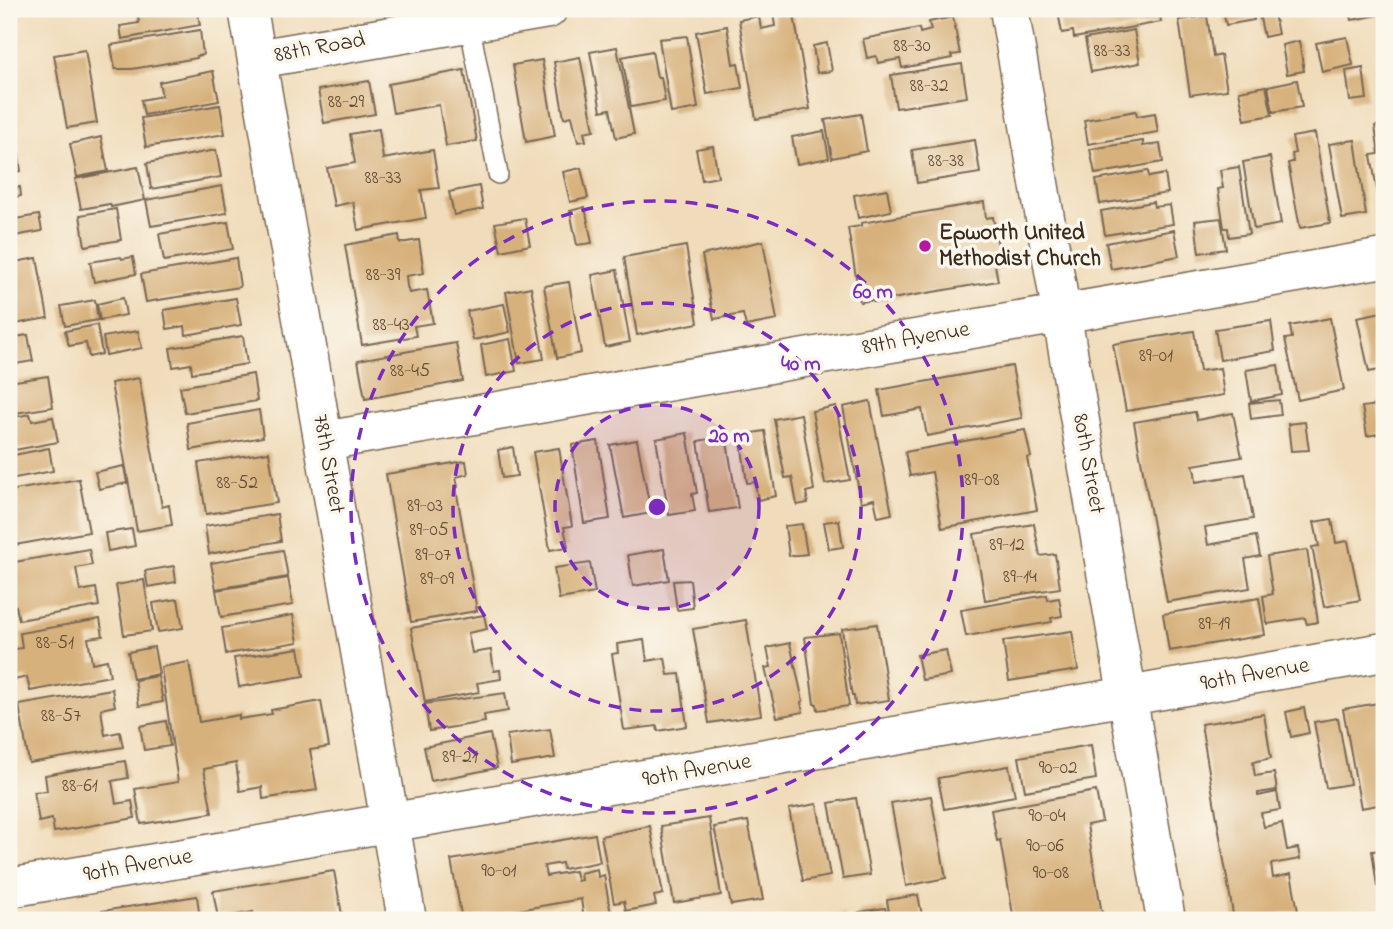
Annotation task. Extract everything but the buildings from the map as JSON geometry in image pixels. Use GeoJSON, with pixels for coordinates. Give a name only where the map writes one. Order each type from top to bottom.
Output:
{"type":"FeatureCollection","features":[{"type":"Feature","properties":{"kind":"street","name":"78th Street"},"geometry":{"type":"LineString","coordinates":[[248,9],[407,920]]}},
{"type":"Feature","properties":{"kind":"street","name":"88th Road"},"geometry":{"type":"LineString","coordinates":[[257,59],[548,9]]}},
{"type":"Feature","properties":{"kind":"street","name":"80th Street"},"geometry":{"type":"LineString","coordinates":[[1009,9],[1166,920]]}},
{"type":"Feature","properties":{"kind":"street","name":"89th Avenue"},"geometry":{"type":"LineString","coordinates":[[324,440],[1384,258]]}},
{"type":"Feature","properties":{"kind":"street","name":"90th Avenue"},"geometry":{"type":"LineString","coordinates":[[9,888],[1384,652]]}},
{"type":"Feature","properties":{"kind":"lane"},"geometry":{"type":"LineString","coordinates":[[469,23],[498,174]]}},
{"type":"Feature","properties":{"kind":"place","name":"Epworth United Methodist Church"},"geometry":{"type":"Point","coordinates":[925,246]}}]}
